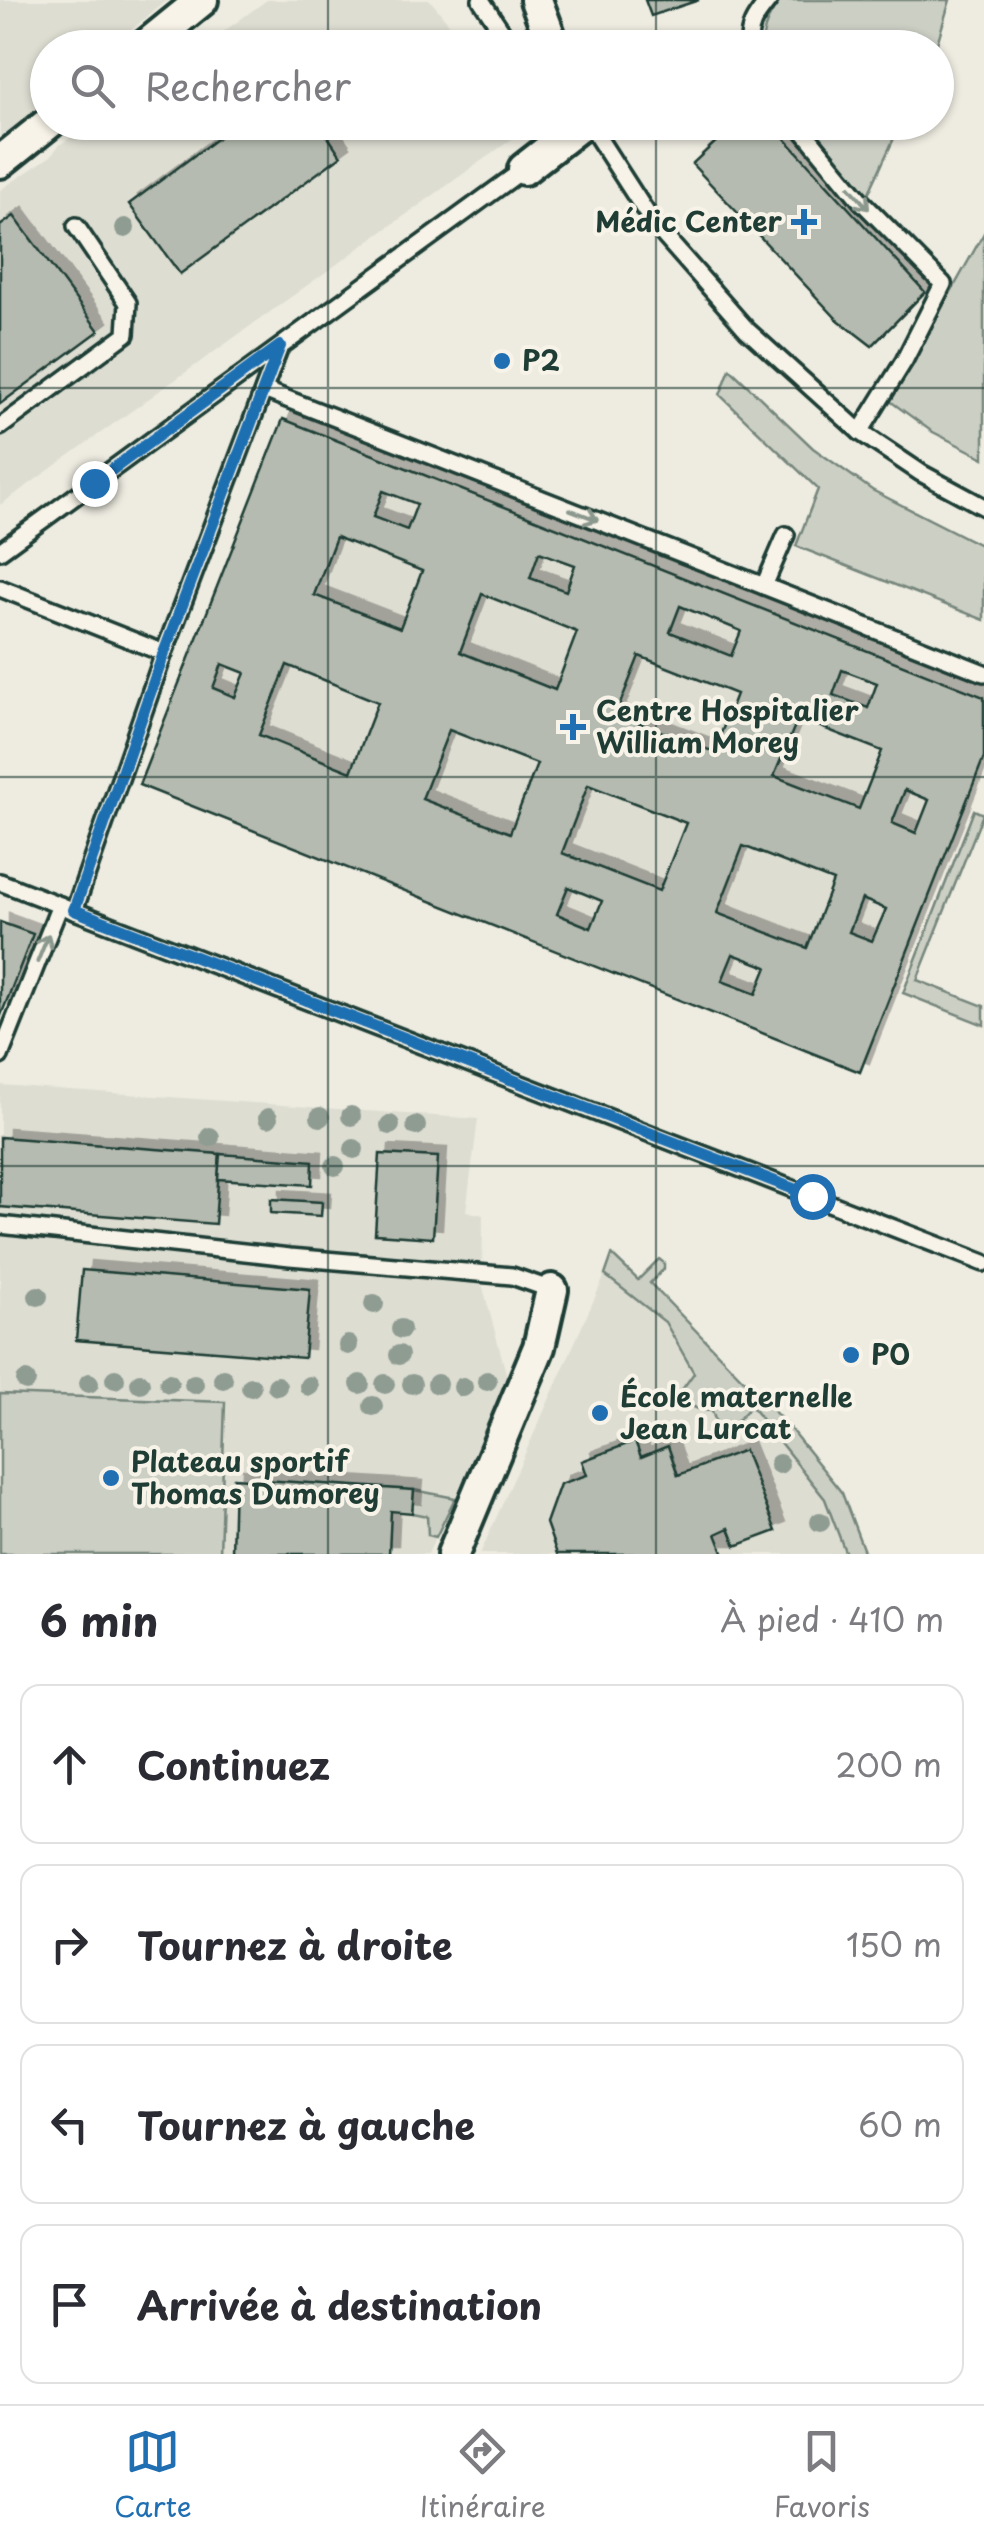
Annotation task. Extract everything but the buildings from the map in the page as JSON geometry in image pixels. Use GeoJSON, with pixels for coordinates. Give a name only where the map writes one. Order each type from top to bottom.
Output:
{"type":"FeatureCollection","features":[{"type":"Feature","properties":{"kind":"street"},"geometry":{"type":"LineString","coordinates":[[165,30],[202,0]]}},
{"type":"Feature","properties":{"kind":"street"},"geometry":{"type":"LineString","coordinates":[[536,0],[547,30]]}},
{"type":"Feature","properties":{"kind":"street"},"geometry":{"type":"LineString","coordinates":[[0,162],[30,138]]}},
{"type":"Feature","properties":{"kind":"street"},"geometry":{"type":"LineString","coordinates":[[524,169],[562,140]]}},
{"type":"Feature","properties":{"kind":"street"},"geometry":{"type":"LineString","coordinates":[[452,1554],[539,1346],[552,1290]]}},
{"type":"Feature","properties":{"kind":"lane"},"geometry":{"type":"LineString","coordinates":[[481,0],[501,30]]}},
{"type":"Feature","properties":{"kind":"lane"},"geometry":{"type":"LineString","coordinates":[[750,30],[769,0]]}},
{"type":"Feature","properties":{"kind":"lane"},"geometry":{"type":"LineString","coordinates":[[598,140],[653,222],[746,330],[860,432],[921,473],[984,507]]}},
{"type":"Feature","properties":{"kind":"lane"},"geometry":{"type":"LineString","coordinates":[[811,140],[860,201],[943,284],[860,432]]}},
{"type":"Feature","properties":{"kind":"lane"},"geometry":{"type":"LineString","coordinates":[[0,551],[524,169]]}},
{"type":"Feature","properties":{"kind":"lane"},"geometry":{"type":"LineString","coordinates":[[0,428],[126,334],[128,303],[76,226]]}},
{"type":"Feature","properties":{"kind":"lane"},"geometry":{"type":"LineString","coordinates":[[0,1056],[67,908],[280,346]]}},
{"type":"Feature","properties":{"kind":"lane"},"geometry":{"type":"LineString","coordinates":[[264,390],[984,673]]}},
{"type":"Feature","properties":{"kind":"lane"},"geometry":{"type":"LineString","coordinates":[[764,586],[786,535]]}},
{"type":"Feature","properties":{"kind":"lane"},"geometry":{"type":"LineString","coordinates":[[0,588],[164,653]]}},
{"type":"Feature","properties":{"kind":"lane"},"geometry":{"type":"LineString","coordinates":[[0,882],[984,1263]]}},
{"type":"Feature","properties":{"kind":"lane"},"geometry":{"type":"LineString","coordinates":[[0,1225],[290,1257],[512,1276],[552,1290]]}},
{"type":"Feature","properties":{"kind":"shaded area"},"geometry":{"type":"Polygon","coordinates":[[[0,0],[168,0],[131,30],[30,30],[30,114],[0,139],[0,0]]]}},
{"type":"Feature","properties":{"kind":"shaded area"},"geometry":{"type":"Polygon","coordinates":[[[267,0],[430,0],[454,30],[226,30],[267,0]]]}},
{"type":"Feature","properties":{"kind":"shaded area"},"geometry":{"type":"Polygon","coordinates":[[[780,0],[950,0],[941,30],[765,30],[780,0]]]}},
{"type":"Feature","properties":{"kind":"shaded area"},"geometry":{"type":"Polygon","coordinates":[[[67,140],[510,140],[0,505],[0,190],[51,156],[67,140]]]}},
{"type":"Feature","properties":{"kind":"shaded area"},"geometry":{"type":"Polygon","coordinates":[[[821,140],[893,140],[865,201],[821,140]]]}},
{"type":"Feature","properties":{"kind":"shaded area"},"geometry":{"type":"Polygon","coordinates":[[[984,233],[984,458],[931,431],[890,401],[984,233]]]}},
{"type":"Feature","properties":{"kind":"shaded area"},"geometry":{"type":"Polygon","coordinates":[[[730,369],[813,448],[872,490],[984,547],[984,620],[796,546],[818,489],[720,395],[730,369]]]}},
{"type":"Feature","properties":{"kind":"shaded area","name":"Centre Hospitalier William Morey"},"geometry":{"type":"Polygon","coordinates":[[[283,419],[984,697],[984,757],[860,1072],[139,785],[283,419]]]}},
{"type":"Feature","properties":{"kind":"shaded area"},"geometry":{"type":"Polygon","coordinates":[[[974,810],[983,814],[917,980],[984,1006],[984,1025],[903,993],[974,810]]]}},
{"type":"Feature","properties":{"kind":"shaded area"},"geometry":{"type":"Polygon","coordinates":[[[0,1085],[478,1119],[466,1211],[483,1215],[482,1284],[509,1384],[428,1554],[0,1554],[0,1085]]]}},
{"type":"Feature","properties":{"kind":"shaded area"},"geometry":{"type":"Polygon","coordinates":[[[612,1255],[638,1280],[659,1259],[664,1263],[664,1269],[650,1283],[788,1426],[842,1493],[865,1554],[846,1554],[825,1499],[751,1406],[736,1422],[718,1428],[712,1411],[687,1401],[681,1391],[694,1373],[665,1322],[605,1275],[612,1255]]]}},
{"type":"Feature","properties":{"kind":"shaded area","name":"École maternelle Jean Lurcat"},"geometry":{"type":"Polygon","coordinates":[[[605,1275],[665,1322],[694,1373],[685,1383],[712,1411],[719,1427],[737,1423],[750,1406],[826,1499],[846,1554],[480,1554],[605,1275]]]}},
{"type":"Feature","properties":{"kind":"shaded area","name":"Plateau sportif Thomas Dumorey"},"geometry":{"type":"Polygon","coordinates":[[[0,1394],[225,1402],[220,1554],[0,1554],[0,1394]]]}},
{"type":"Feature","properties":{"kind":"shaded area"},"geometry":{"type":"Polygon","coordinates":[[[414,1490],[455,1498],[436,1537],[428,1535],[427,1516],[412,1513],[414,1490]]]}},
{"type":"Feature","properties":{"kind":"place","name":"Médic Center"},"geometry":{"type":"Point","coordinates":[804,222]}},
{"type":"Feature","properties":{"kind":"place","name":"P2"},"geometry":{"type":"Point","coordinates":[502,361]}},
{"type":"Feature","properties":{"kind":"place","name":"Centre Hospitalier William Morey"},"geometry":{"type":"Point","coordinates":[573,727]}},
{"type":"Feature","properties":{"kind":"place","name":"P0"},"geometry":{"type":"Point","coordinates":[851,1355]}},
{"type":"Feature","properties":{"kind":"place","name":"École maternelle Jean Lurcat"},"geometry":{"type":"Point","coordinates":[600,1413]}},
{"type":"Feature","properties":{"kind":"place","name":"Plateau sportif Thomas Dumorey"},"geometry":{"type":"Point","coordinates":[111,1478]}},
{"type":"Feature","properties":{"kind":"route"},"geometry":{"type":"LineString","coordinates":[[94,483],[280,346],[164,653],[74,910],[812,1196]]}}]}
